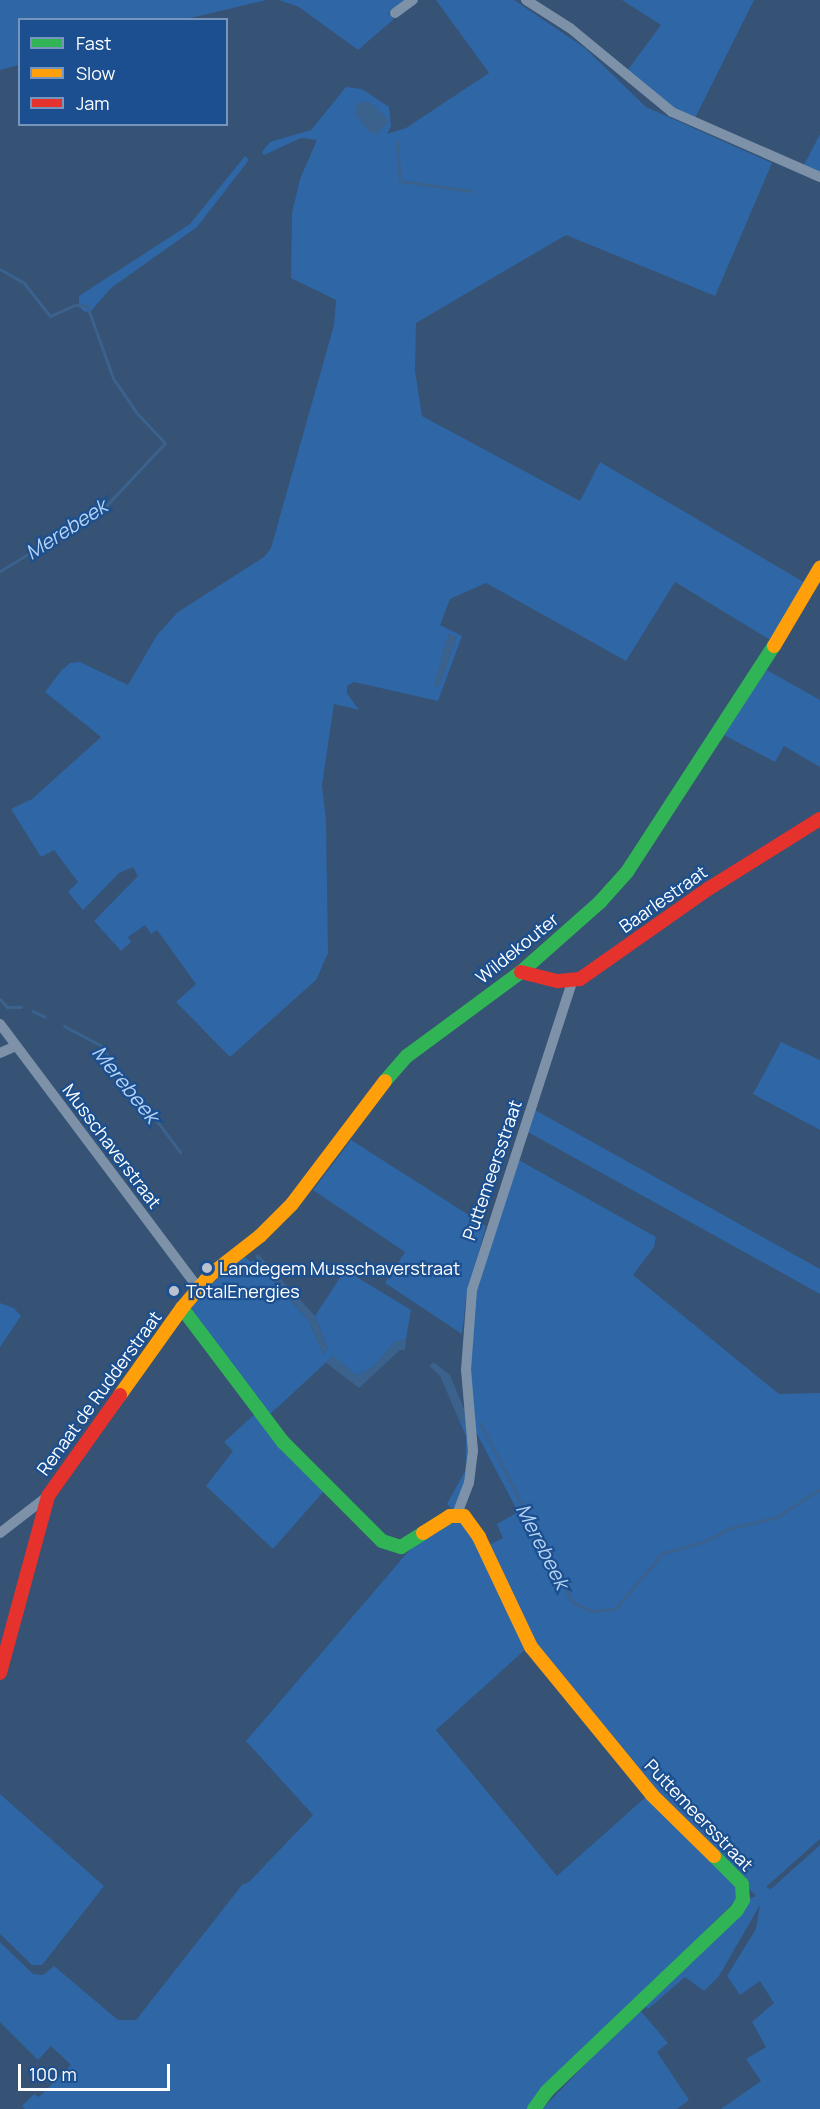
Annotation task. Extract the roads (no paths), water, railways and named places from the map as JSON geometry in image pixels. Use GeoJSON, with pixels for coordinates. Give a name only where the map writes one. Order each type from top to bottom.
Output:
{"type":"FeatureCollection","features":[{"type":"Feature","properties":{"kind":"street"},"geometry":{"type":"LineString","coordinates":[[395,13],[413,0]]}},
{"type":"Feature","properties":{"kind":"street"},"geometry":{"type":"LineString","coordinates":[[526,0],[570,28],[672,112],[820,177]]}},
{"type":"Feature","properties":{"kind":"street","name":"Wildekouter"},"geometry":{"type":"LineString","coordinates":[[182,1308],[198,1288],[292,1204],[369,1099],[407,1056],[522,972],[600,902],[627,872],[794,616],[820,568]]}},
{"type":"Feature","properties":{"kind":"street","name":"Baarlestraat"},"geometry":{"type":"LineString","coordinates":[[572,982],[592,972],[781,840],[820,819]]}},
{"type":"Feature","properties":{"kind":"street"},"geometry":{"type":"LineString","coordinates":[[522,972],[572,982]]}},
{"type":"Feature","properties":{"kind":"street","name":"Puttemeersstraat"},"geometry":{"type":"LineString","coordinates":[[534,2109],[547,2091],[737,1910],[744,1892],[729,1869],[652,1795],[531,1647],[511,1611],[479,1537],[464,1516],[457,1514],[469,1483],[473,1451],[466,1370],[472,1290],[572,982]]}},
{"type":"Feature","properties":{"kind":"street","name":"Musschaverstraat"},"geometry":{"type":"LineString","coordinates":[[0,1024],[198,1288]]}},
{"type":"Feature","properties":{"kind":"street"},"geometry":{"type":"LineString","coordinates":[[0,1053],[16,1046]]}},
{"type":"Feature","properties":{"kind":"street"},"geometry":{"type":"LineString","coordinates":[[182,1308],[283,1442],[382,1541],[404,1546],[457,1514]]}},
{"type":"Feature","properties":{"kind":"street","name":"Renaat de Rudderstraat"},"geometry":{"type":"LineString","coordinates":[[0,1673],[48,1496],[182,1308]]}},
{"type":"Feature","properties":{"kind":"street"},"geometry":{"type":"LineString","coordinates":[[0,1533],[48,1496]]}},
{"type":"Feature","properties":{"kind":"waterway"},"geometry":{"type":"LineString","coordinates":[[397,142],[400,181],[471,191]]}},
{"type":"Feature","properties":{"kind":"waterway","name":"Merebeek"},"geometry":{"type":"LineString","coordinates":[[0,269],[24,283],[50,316],[75,305],[87,306],[113,378],[136,412],[165,443],[105,507],[0,571]]}},
{"type":"Feature","properties":{"kind":"waterway","name":"Merebeek"},"geometry":{"type":"LineString","coordinates":[[0,999],[7,1007],[21,1007]]}},
{"type":"Feature","properties":{"kind":"waterway","name":"Merebeek"},"geometry":{"type":"LineString","coordinates":[[33,1011],[45,1017]]}},
{"type":"Feature","properties":{"kind":"waterway","name":"Merebeek"},"geometry":{"type":"LineString","coordinates":[[64,1026],[100,1045],[180,1152]]}},
{"type":"Feature","properties":{"kind":"waterway","name":"Merebeek"},"geometry":{"type":"LineString","coordinates":[[480,1423],[572,1602],[591,1611],[615,1609],[663,1553],[703,1542],[728,1529],[777,1517],[820,1489]]}},
{"type":"Feature","properties":{"kind":"place","name":"Landegem Musschaverstraat"},"geometry":{"type":"Point","coordinates":[207,1268]}},
{"type":"Feature","properties":{"kind":"place","name":"TotalEnergies"},"geometry":{"type":"Point","coordinates":[174,1291]}}]}
